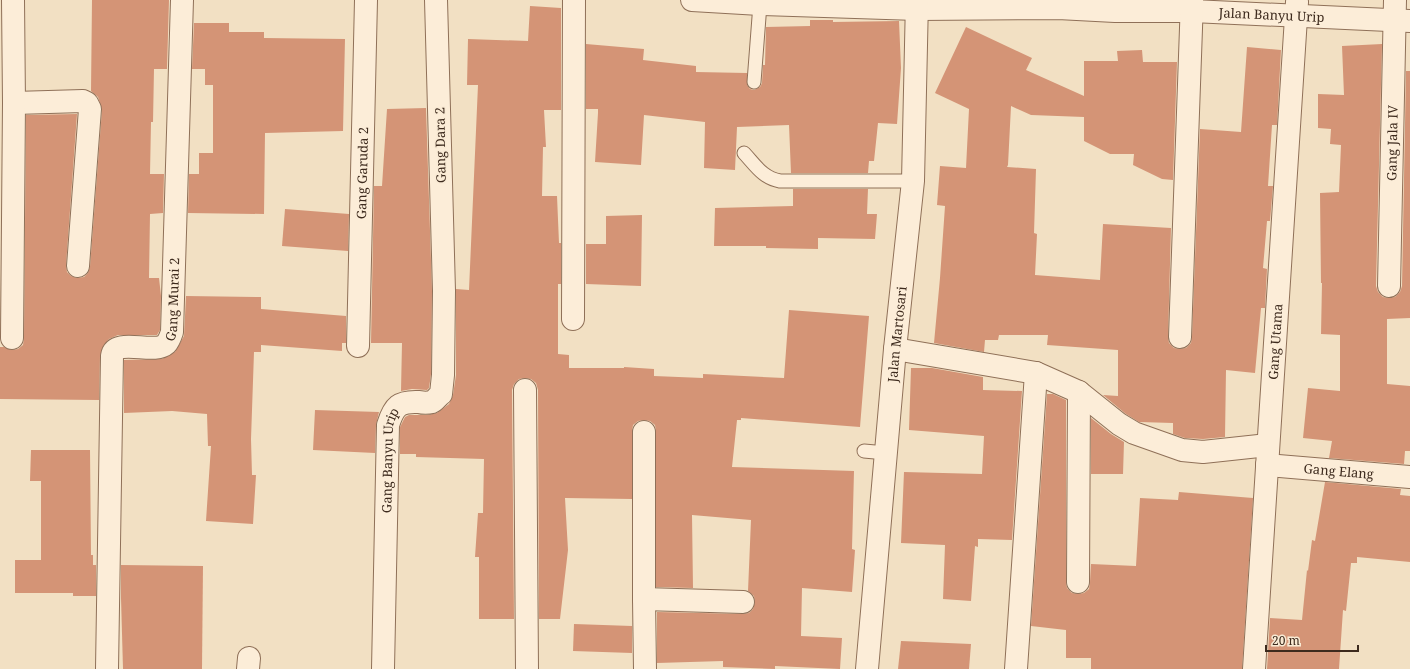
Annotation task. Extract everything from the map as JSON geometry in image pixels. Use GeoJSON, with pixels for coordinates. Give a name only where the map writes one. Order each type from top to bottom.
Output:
{"type":"FeatureCollection","features":[{"type":"Feature","properties":{"kind":"street"},"geometry":{"type":"LineString","coordinates":[[12,338],[14,103],[13,0]]}},
{"type":"Feature","properties":{"kind":"street","name":"Gang Murai 2"},"geometry":{"type":"LineString","coordinates":[[107,669],[112,352],[115,348],[122,347],[158,348],[167,343],[172,332],[182,0]]}},
{"type":"Feature","properties":{"kind":"street","name":"Gang Garuda 2"},"geometry":{"type":"LineString","coordinates":[[358,346],[366,0]]}},
{"type":"Feature","properties":{"kind":"street","name":"Gang Dara 2"},"geometry":{"type":"LineString","coordinates":[[436,0],[444,290]]}},
{"type":"Feature","properties":{"kind":"street"},"geometry":{"type":"LineString","coordinates":[[573,320],[574,0]]}},
{"type":"Feature","properties":{"kind":"street","name":"Jalan Banyu Urip"},"geometry":{"type":"LineString","coordinates":[[692,0],[760,4],[1057,4],[1115,11],[1192,5],[1297,8],[1400,14]]}},
{"type":"Feature","properties":{"kind":"street","name":"Jalan Martosari"},"geometry":{"type":"LineString","coordinates":[[867,669],[895,349],[913,181],[917,5]]}},
{"type":"Feature","properties":{"kind":"street"},"geometry":{"type":"LineString","coordinates":[[1180,337],[1192,5]]}},
{"type":"Feature","properties":{"kind":"street","name":"Gang Utama"},"geometry":{"type":"LineString","coordinates":[[1254,669],[1297,8]]}},
{"type":"Feature","properties":{"kind":"street","name":"Gang Jala IV"},"geometry":{"type":"LineString","coordinates":[[1389,286],[1400,14]]}},
{"type":"Feature","properties":{"kind":"street"},"geometry":{"type":"LineString","coordinates":[[14,103],[83,101],[87,103],[90,109],[78,266]]}},
{"type":"Feature","properties":{"kind":"street","name":"Gang Banyu Urip"},"geometry":{"type":"LineString","coordinates":[[383,669],[388,425],[392,412],[398,405],[408,402],[432,402],[441,394],[443,375],[444,290]]}},
{"type":"Feature","properties":{"kind":"street","name":"Gang Elang"},"geometry":{"type":"LineString","coordinates":[[895,349],[1036,373],[1079,392],[1119,424],[1134,433],[1182,450],[1268,455],[1410,477]]}},
{"type":"Feature","properties":{"kind":"street"},"geometry":{"type":"LineString","coordinates":[[1016,669],[1036,373]]}},
{"type":"Feature","properties":{"kind":"street"},"geometry":{"type":"LineString","coordinates":[[525,390],[527,669]]}},
{"type":"Feature","properties":{"kind":"street"},"geometry":{"type":"LineString","coordinates":[[1078,582],[1079,392]]}},
{"type":"Feature","properties":{"kind":"street"},"geometry":{"type":"LineString","coordinates":[[644,432],[644,599],[646,669]]}},
{"type":"Feature","properties":{"kind":"street"},"geometry":{"type":"LineString","coordinates":[[644,599],[743,602]]}},
{"type":"Feature","properties":{"kind":"lane"},"geometry":{"type":"LineString","coordinates":[[754,82],[760,4]]}},
{"type":"Feature","properties":{"kind":"lane"},"geometry":{"type":"LineString","coordinates":[[744,153],[771,180],[913,181]]}},
{"type":"Feature","properties":{"kind":"lane"},"geometry":{"type":"LineString","coordinates":[[864,450],[886,453]]}},
{"type":"Feature","properties":{"kind":"building"},"geometry":{"type":"Polygon","coordinates":[[[92,0],[169,0],[167,69],[154,69],[153,122],[151,122],[150,174],[164,174],[163,213],[150,214],[149,278],[159,278],[161,296],[160,330],[157,335],[118,335],[109,339],[104,345],[100,356],[99,400],[0,399],[0,347],[12,350],[18,349],[23,345],[24,338],[26,115],[77,114],[66,265],[67,272],[71,276],[77,278],[84,277],[88,273],[90,267],[102,110],[98,97],[91,91],[92,0]]]}},
{"type":"Feature","properties":{"kind":"building"},"geometry":{"type":"Polygon","coordinates":[[[530,6],[561,8],[561,110],[544,110],[546,147],[543,147],[542,196],[557,196],[559,243],[561,243],[561,284],[558,284],[558,354],[569,355],[569,368],[624,367],[654,369],[654,376],[703,378],[703,374],[784,378],[789,310],[869,316],[860,427],[741,418],[741,420],[737,420],[732,467],[854,471],[852,549],[855,550],[852,592],[802,588],[801,636],[842,638],[840,669],[775,666],[775,669],[723,667],[723,661],[657,663],[657,612],[743,614],[749,613],[753,609],[755,602],[754,596],[748,591],[751,520],[692,515],[693,588],[656,587],[656,432],[655,425],[650,421],[638,421],[633,425],[632,499],[565,498],[568,550],[560,619],[539,619],[538,390],[536,383],[531,379],[519,379],[514,384],[512,390],[514,619],[479,619],[479,557],[475,557],[478,513],[483,513],[484,459],[416,457],[416,454],[400,454],[400,427],[405,417],[409,415],[428,415],[437,413],[449,404],[453,395],[456,375],[456,289],[469,290],[478,85],[467,85],[468,39],[528,41],[530,6]]]}},
{"type":"Feature","properties":{"kind":"building"},"geometry":{"type":"Polygon","coordinates":[[[810,20],[833,20],[833,22],[899,21],[901,68],[897,124],[878,123],[874,161],[869,161],[868,173],[791,173],[789,125],[737,127],[735,170],[704,168],[705,122],[644,115],[641,165],[595,162],[598,109],[586,109],[586,44],[644,49],[643,60],[696,66],[696,72],[747,73],[747,85],[750,89],[754,90],[760,87],[762,83],[763,65],[765,65],[766,27],[810,26],[810,20]]]}},
{"type":"Feature","properties":{"kind":"building"},"geometry":{"type":"Polygon","coordinates":[[[194,23],[229,23],[229,32],[264,32],[264,38],[345,39],[343,131],[265,133],[264,214],[188,213],[189,174],[199,174],[199,153],[213,153],[213,85],[205,85],[205,69],[192,69],[194,23]]]}},
{"type":"Feature","properties":{"kind":"building"},"geometry":{"type":"Polygon","coordinates":[[[966,27],[1032,58],[1026,70],[1084,96],[1084,61],[1118,61],[1117,51],[1142,50],[1143,62],[1177,62],[1173,180],[1162,179],[1133,165],[1134,154],[1110,154],[1084,141],[1084,117],[1031,115],[1011,106],[1007,167],[1036,169],[1034,233],[1037,234],[1035,275],[1100,280],[1103,224],[1171,228],[1168,337],[1169,343],[1174,348],[1179,349],[1186,348],[1191,343],[1192,337],[1200,129],[1241,132],[1247,47],[1281,50],[1277,125],[1272,125],[1268,186],[1273,186],[1270,221],[1267,221],[1263,268],[1267,269],[1265,308],[1261,308],[1255,373],[1226,370],[1225,437],[1203,439],[1185,438],[1173,434],[1173,423],[1139,422],[1126,414],[1103,395],[1118,396],[1118,350],[1047,345],[1048,335],[999,335],[998,340],[985,340],[984,352],[934,343],[945,206],[937,205],[940,166],[966,168],[969,109],[935,93],[966,27]]]}},
{"type":"Feature","properties":{"kind":"building"},"geometry":{"type":"Polygon","coordinates":[[[1382,44],[1376,286],[1378,292],[1383,297],[1388,298],[1395,297],[1400,292],[1402,286],[1406,71],[1410,71],[1410,318],[1387,319],[1387,384],[1410,386],[1410,451],[1405,451],[1404,464],[1329,458],[1332,441],[1303,438],[1308,388],[1340,391],[1340,335],[1321,334],[1322,283],[1320,193],[1339,192],[1341,145],[1330,144],[1331,129],[1318,128],[1318,94],[1344,95],[1342,46],[1382,44]]]}},
{"type":"Feature","properties":{"kind":"building"},"geometry":{"type":"Polygon","coordinates":[[[426,108],[432,291],[431,374],[429,388],[427,390],[412,389],[401,391],[402,343],[371,343],[374,186],[382,186],[387,109],[426,108]]]}},
{"type":"Feature","properties":{"kind":"building"},"geometry":{"type":"Polygon","coordinates":[[[793,189],[868,189],[867,214],[877,214],[875,239],[818,238],[818,249],[766,248],[766,246],[714,246],[715,208],[793,206],[793,189]]]}},
{"type":"Feature","properties":{"kind":"building"},"geometry":{"type":"Polygon","coordinates":[[[285,209],[349,214],[348,251],[282,246],[285,209]]]}},
{"type":"Feature","properties":{"kind":"building"},"geometry":{"type":"Polygon","coordinates":[[[642,215],[641,286],[586,284],[586,244],[606,244],[606,216],[642,215]]]}},
{"type":"Feature","properties":{"kind":"building"},"geometry":{"type":"Polygon","coordinates":[[[186,296],[261,297],[261,309],[346,316],[346,343],[342,343],[342,351],[261,345],[261,352],[254,352],[251,439],[252,475],[256,475],[253,524],[206,521],[211,446],[208,446],[207,414],[172,411],[124,413],[124,360],[162,359],[175,352],[184,336],[186,296]]]}},
{"type":"Feature","properties":{"kind":"building"},"geometry":{"type":"Polygon","coordinates":[[[911,368],[932,368],[983,377],[983,390],[1022,391],[1012,540],[978,539],[978,547],[975,546],[971,601],[943,599],[945,545],[901,543],[904,472],[982,474],[984,436],[909,430],[911,368]]]}},
{"type":"Feature","properties":{"kind":"building"},"geometry":{"type":"Polygon","coordinates":[[[1047,394],[1053,394],[1066,400],[1066,582],[1067,588],[1072,593],[1084,593],[1089,589],[1091,564],[1136,566],[1140,498],[1178,500],[1179,492],[1253,498],[1242,669],[1091,669],[1091,658],[1066,658],[1066,630],[1031,626],[1047,394]]]}},
{"type":"Feature","properties":{"kind":"building"},"geometry":{"type":"Polygon","coordinates":[[[315,410],[379,412],[376,425],[375,453],[313,450],[315,410]]]}},
{"type":"Feature","properties":{"kind":"building"},"geometry":{"type":"Polygon","coordinates":[[[1091,418],[1124,442],[1123,474],[1091,474],[1091,418]]]}},
{"type":"Feature","properties":{"kind":"building"},"geometry":{"type":"Polygon","coordinates":[[[31,450],[90,450],[91,555],[93,555],[93,565],[96,565],[96,596],[73,596],[73,593],[15,593],[15,560],[41,560],[41,481],[30,481],[31,450]]]}},
{"type":"Feature","properties":{"kind":"building"},"geometry":{"type":"Polygon","coordinates":[[[1325,482],[1401,489],[1400,495],[1410,496],[1410,562],[1357,557],[1357,563],[1351,563],[1346,611],[1343,610],[1339,669],[1267,669],[1270,618],[1302,620],[1307,570],[1308,571],[1312,540],[1315,541],[1325,482]]]}},
{"type":"Feature","properties":{"kind":"building"},"geometry":{"type":"Polygon","coordinates":[[[121,565],[203,566],[202,669],[123,669],[121,565]]]}},
{"type":"Feature","properties":{"kind":"building"},"geometry":{"type":"Polygon","coordinates":[[[574,624],[632,626],[632,653],[573,651],[574,624]]]}},
{"type":"Feature","properties":{"kind":"building"},"geometry":{"type":"Polygon","coordinates":[[[901,641],[971,644],[969,669],[898,669],[901,641]]]}}]}
